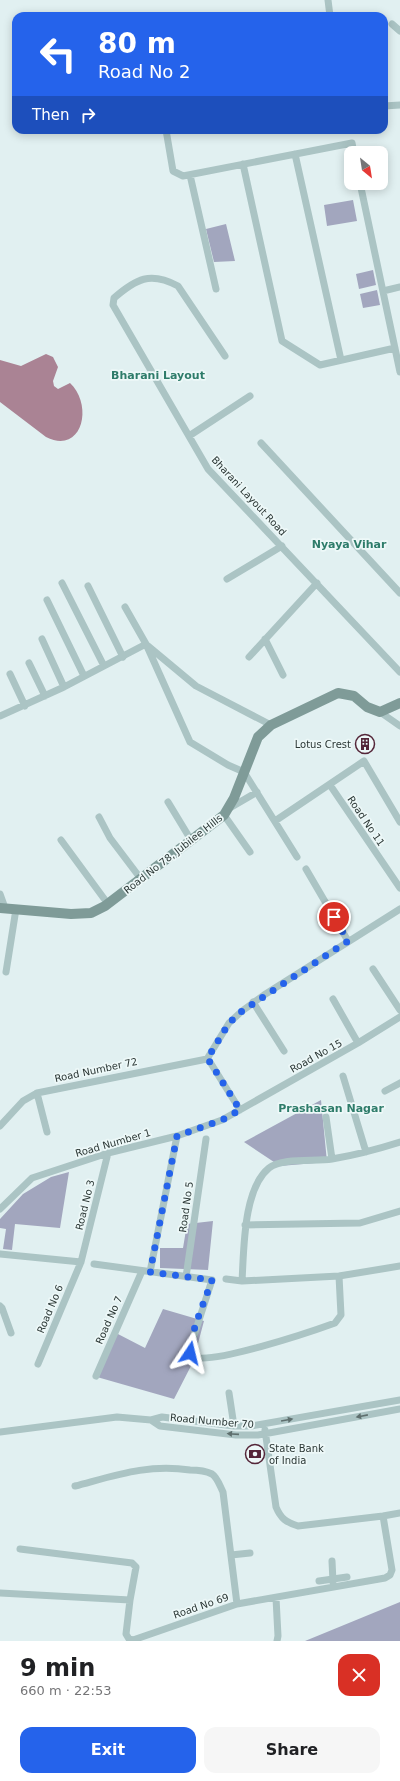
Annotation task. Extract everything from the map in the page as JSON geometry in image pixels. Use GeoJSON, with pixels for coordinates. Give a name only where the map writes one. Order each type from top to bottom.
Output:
{"type":"FeatureCollection","features":[{"type":"Feature","properties":{"kind":"main road","name":"Road No 78, Jubilee Hills"},"geometry":{"type":"LineString","coordinates":[[2,908],[71,914],[91,914],[108,904],[226,812],[234,798],[258,737],[270,725],[338,694],[354,696],[367,707],[380,712]]}},
{"type":"Feature","properties":{"kind":"main road"},"geometry":{"type":"LineString","coordinates":[[380,712],[400,703]]}},
{"type":"Feature","properties":{"kind":"street"},"geometry":{"type":"LineString","coordinates":[[328,0],[330,12]]}},
{"type":"Feature","properties":{"kind":"street"},"geometry":{"type":"LineString","coordinates":[[392,24],[400,32]]}},
{"type":"Feature","properties":{"kind":"street"},"geometry":{"type":"LineString","coordinates":[[388,106],[400,105]]}},
{"type":"Feature","properties":{"kind":"street"},"geometry":{"type":"LineString","coordinates":[[167,134],[173,171],[183,176],[352,143],[353,146]]}},
{"type":"Feature","properties":{"kind":"street"},"geometry":{"type":"LineString","coordinates":[[295,154],[341,360]]}},
{"type":"Feature","properties":{"kind":"street"},"geometry":{"type":"LineString","coordinates":[[243,164],[282,341],[320,365],[395,348]]}},
{"type":"Feature","properties":{"kind":"street"},"geometry":{"type":"LineString","coordinates":[[190,175],[216,289]]}},
{"type":"Feature","properties":{"kind":"street"},"geometry":{"type":"LineString","coordinates":[[361,190],[400,372]]}},
{"type":"Feature","properties":{"kind":"street","name":"Bharani Layout Road"},"geometry":{"type":"LineString","coordinates":[[225,356],[178,286],[166,279],[153,277],[130,284],[114,298],[112,305],[208,469],[400,672]]}},
{"type":"Feature","properties":{"kind":"street"},"geometry":{"type":"LineString","coordinates":[[383,291],[400,288]]}},
{"type":"Feature","properties":{"kind":"street"},"geometry":{"type":"LineString","coordinates":[[189,436],[250,396]]}},
{"type":"Feature","properties":{"kind":"street"},"geometry":{"type":"LineString","coordinates":[[261,443],[400,593]]}},
{"type":"Feature","properties":{"kind":"street"},"geometry":{"type":"LineString","coordinates":[[227,579],[282,546]]}},
{"type":"Feature","properties":{"kind":"street"},"geometry":{"type":"LineString","coordinates":[[62,583],[104,666]]}},
{"type":"Feature","properties":{"kind":"street"},"geometry":{"type":"LineString","coordinates":[[249,657],[317,583]]}},
{"type":"Feature","properties":{"kind":"street"},"geometry":{"type":"LineString","coordinates":[[88,586],[123,657]]}},
{"type":"Feature","properties":{"kind":"street"},"geometry":{"type":"LineString","coordinates":[[47,600],[84,676]]}},
{"type":"Feature","properties":{"kind":"street"},"geometry":{"type":"LineString","coordinates":[[125,607],[146,644],[190,742],[228,765],[244,772],[297,856]]}},
{"type":"Feature","properties":{"kind":"street"},"geometry":{"type":"LineString","coordinates":[[265,639],[283,675]]}},
{"type":"Feature","properties":{"kind":"street"},"geometry":{"type":"LineString","coordinates":[[42,640],[64,687]]}},
{"type":"Feature","properties":{"kind":"street"},"geometry":{"type":"LineString","coordinates":[[0,716],[25,706],[64,687],[146,644]]}},
{"type":"Feature","properties":{"kind":"street"},"geometry":{"type":"LineString","coordinates":[[146,644],[196,686],[270,725]]}},
{"type":"Feature","properties":{"kind":"street"},"geometry":{"type":"LineString","coordinates":[[29,663],[45,696]]}},
{"type":"Feature","properties":{"kind":"street"},"geometry":{"type":"LineString","coordinates":[[10,674],[25,706]]}},
{"type":"Feature","properties":{"kind":"street"},"geometry":{"type":"LineString","coordinates":[[380,712],[400,726]]}},
{"type":"Feature","properties":{"kind":"street"},"geometry":{"type":"LineString","coordinates":[[275,820],[330,785],[364,761],[400,822]]}},
{"type":"Feature","properties":{"kind":"street","name":"Road No 11"},"geometry":{"type":"LineString","coordinates":[[330,785],[399,884]]}},
{"type":"Feature","properties":{"kind":"street"},"geometry":{"type":"LineString","coordinates":[[250,852],[226,812],[257,792]]}},
{"type":"Feature","properties":{"kind":"street"},"geometry":{"type":"LineString","coordinates":[[168,802],[191,840]]}},
{"type":"Feature","properties":{"kind":"street"},"geometry":{"type":"LineString","coordinates":[[99,818],[110,838],[140,879]]}},
{"type":"Feature","properties":{"kind":"street"},"geometry":{"type":"LineString","coordinates":[[61,840],[108,904]]}},
{"type":"Feature","properties":{"kind":"street"},"geometry":{"type":"LineString","coordinates":[[306,869],[348,941]]}},
{"type":"Feature","properties":{"kind":"street"},"geometry":{"type":"LineString","coordinates":[[0,894],[2,908]]}},
{"type":"Feature","properties":{"kind":"street"},"geometry":{"type":"LineString","coordinates":[[6,972],[16,909]]}},
{"type":"Feature","properties":{"kind":"street"},"geometry":{"type":"LineString","coordinates":[[240,1110],[207,1059],[229,1023],[253,1002],[400,909]]}},
{"type":"Feature","properties":{"kind":"street"},"geometry":{"type":"LineString","coordinates":[[373,969],[400,1010]]}},
{"type":"Feature","properties":{"kind":"street"},"geometry":{"type":"LineString","coordinates":[[333,999],[358,1044]]}},
{"type":"Feature","properties":{"kind":"street"},"geometry":{"type":"LineString","coordinates":[[253,1002],[284,1051]]}},
{"type":"Feature","properties":{"kind":"street","name":"Road No 15"},"geometry":{"type":"LineString","coordinates":[[240,1110],[358,1044],[400,1017]]}},
{"type":"Feature","properties":{"kind":"street","name":"Road Number 72"},"geometry":{"type":"LineString","coordinates":[[0,1126],[23,1101],[37,1093],[207,1059]]}},
{"type":"Feature","properties":{"kind":"street"},"geometry":{"type":"LineString","coordinates":[[343,1076],[366,1152]]}},
{"type":"Feature","properties":{"kind":"street"},"geometry":{"type":"LineString","coordinates":[[385,1091],[400,1083]]}},
{"type":"Feature","properties":{"kind":"street"},"geometry":{"type":"LineString","coordinates":[[37,1093],[47,1132]]}},
{"type":"Feature","properties":{"kind":"street","name":"Road Number 1"},"geometry":{"type":"LineString","coordinates":[[0,1210],[32,1178],[108,1153],[177,1136],[222,1120],[240,1110]]}},
{"type":"Feature","properties":{"kind":"street"},"geometry":{"type":"LineString","coordinates":[[326,1117],[332,1159]]}},
{"type":"Feature","properties":{"kind":"street"},"geometry":{"type":"LineString","coordinates":[[150,1272],[177,1136]]}},
{"type":"Feature","properties":{"kind":"street","name":"Road No 5"},"geometry":{"type":"LineString","coordinates":[[186,1277],[206,1139]]}},
{"type":"Feature","properties":{"kind":"street"},"geometry":{"type":"LineString","coordinates":[[242,1281],[245,1225],[258,1182],[270,1168],[279,1163],[332,1159],[366,1152],[400,1142]]}},
{"type":"Feature","properties":{"kind":"street","name":"Road No 3"},"geometry":{"type":"LineString","coordinates":[[80,1262],[108,1153]]}},
{"type":"Feature","properties":{"kind":"street"},"geometry":{"type":"LineString","coordinates":[[245,1225],[360,1223],[400,1211]]}},
{"type":"Feature","properties":{"kind":"street"},"geometry":{"type":"LineString","coordinates":[[0,1254],[80,1262]]}},
{"type":"Feature","properties":{"kind":"street","name":"Road No 6"},"geometry":{"type":"LineString","coordinates":[[38,1364],[80,1262]]}},
{"type":"Feature","properties":{"kind":"street"},"geometry":{"type":"LineString","coordinates":[[94,1264],[212,1280],[190,1348],[192,1356],[200,1359],[238,1353],[335,1323],[341,1315],[339,1276]]}},
{"type":"Feature","properties":{"kind":"street"},"geometry":{"type":"LineString","coordinates":[[226,1279],[242,1281],[339,1276],[400,1266]]}},
{"type":"Feature","properties":{"kind":"street","name":"Road No 7"},"geometry":{"type":"LineString","coordinates":[[96,1376],[142,1271]]}},
{"type":"Feature","properties":{"kind":"street"},"geometry":{"type":"LineString","coordinates":[[0,1306],[11,1333]]}},
{"type":"Feature","properties":{"kind":"street"},"geometry":{"type":"LineString","coordinates":[[229,1393],[234,1426]]}},
{"type":"Feature","properties":{"kind":"street"},"geometry":{"type":"LineString","coordinates":[[151,1420],[162,1417],[234,1426],[264,1424],[400,1400]]}},
{"type":"Feature","properties":{"kind":"street","name":"Road Number 70"},"geometry":{"type":"LineString","coordinates":[[0,1432],[118,1417],[151,1420],[160,1426],[236,1435],[266,1434],[400,1409]]}},
{"type":"Feature","properties":{"kind":"street"},"geometry":{"type":"LineString","coordinates":[[264,1424],[276,1507],[280,1516],[286,1522],[298,1526],[400,1513]]}},
{"type":"Feature","properties":{"kind":"street"},"geometry":{"type":"LineString","coordinates":[[75,1486],[151,1468],[169,1467],[212,1474],[223,1492],[237,1604]]}},
{"type":"Feature","properties":{"kind":"street","name":"Road No 69"},"geometry":{"type":"LineString","coordinates":[[130,1600],[126,1634],[129,1639],[132,1640],[237,1604],[380,1580],[390,1575],[392,1570],[384,1516]]}},
{"type":"Feature","properties":{"kind":"street"},"geometry":{"type":"LineString","coordinates":[[0,1593],[130,1600],[136,1567],[132,1563],[20,1549]]}},
{"type":"Feature","properties":{"kind":"street"},"geometry":{"type":"LineString","coordinates":[[231,1555],[250,1553]]}},
{"type":"Feature","properties":{"kind":"street"},"geometry":{"type":"LineString","coordinates":[[332,1561],[334,1588]]}},
{"type":"Feature","properties":{"kind":"street"},"geometry":{"type":"LineString","coordinates":[[322,1590],[319,1581],[347,1577]]}},
{"type":"Feature","properties":{"kind":"street"},"geometry":{"type":"LineString","coordinates":[[276,1598],[277,1641]]}},
{"type":"Feature","properties":{"kind":"shaded area"},"geometry":{"type":"Polygon","coordinates":[[[353,200],[357,221],[327,226],[324,205],[353,200]]]}},
{"type":"Feature","properties":{"kind":"shaded area"},"geometry":{"type":"Polygon","coordinates":[[[226,224],[235,261],[214,262],[206,229],[226,224]]]}},
{"type":"Feature","properties":{"kind":"shaded area"},"geometry":{"type":"Polygon","coordinates":[[[373,270],[376,285],[359,289],[356,274],[373,270]]]}},
{"type":"Feature","properties":{"kind":"shaded area"},"geometry":{"type":"Polygon","coordinates":[[[377,290],[380,305],[363,308],[360,294],[377,290]]]}},
{"type":"Feature","properties":{"kind":"shaded area"},"geometry":{"type":"Polygon","coordinates":[[[46,354],[53,357],[58,367],[53,381],[54,386],[58,389],[70,383],[77,393],[81,404],[82,415],[76,434],[68,439],[58,441],[46,437],[0,402],[0,360],[21,366],[46,354]]]}},
{"type":"Feature","properties":{"kind":"shaded area"},"geometry":{"type":"Polygon","coordinates":[[[321,1100],[327,1162],[280,1166],[244,1142],[321,1100]]]}},
{"type":"Feature","properties":{"kind":"shaded area"},"geometry":{"type":"Polygon","coordinates":[[[69,1172],[60,1228],[15,1224],[12,1250],[3,1249],[6,1229],[0,1228],[0,1219],[23,1194],[51,1177],[69,1172]]]}},
{"type":"Feature","properties":{"kind":"shaded area"},"geometry":{"type":"Polygon","coordinates":[[[213,1221],[208,1270],[160,1268],[160,1248],[183,1248],[187,1224],[213,1221]]]}},
{"type":"Feature","properties":{"kind":"shaded area"},"geometry":{"type":"Polygon","coordinates":[[[163,1309],[204,1321],[193,1362],[174,1399],[97,1377],[116,1333],[145,1348],[163,1309]]]}},
{"type":"Feature","properties":{"kind":"shaded area"},"geometry":{"type":"Polygon","coordinates":[[[400,1602],[400,1641],[305,1641],[400,1602]]]}},
{"type":"Feature","properties":{"kind":"place","name":"Lotus Crest"},"geometry":{"type":"Point","coordinates":[365,744]}},
{"type":"Feature","properties":{"kind":"place","name":"State Bank of India"},"geometry":{"type":"Point","coordinates":[255,1454]}},
{"type":"Feature","properties":{"kind":"district","name":"Bharani Layout"},"geometry":{"type":"Point","coordinates":[158,375]}},
{"type":"Feature","properties":{"kind":"district","name":"Nyaya Vihar"},"geometry":{"type":"Point","coordinates":[349,544]}},
{"type":"Feature","properties":{"kind":"district","name":"Prashasan Nagar"},"geometry":{"type":"Point","coordinates":[331,1108]}},
{"type":"Feature","properties":{"kind":"route"},"geometry":{"type":"LineString","coordinates":[[190,1353],[195,1329],[212,1280],[150,1272],[177,1136],[222,1120],[240,1110],[207,1059],[229,1023],[242,1011],[264,995],[348,941],[334,917]]}}]}
